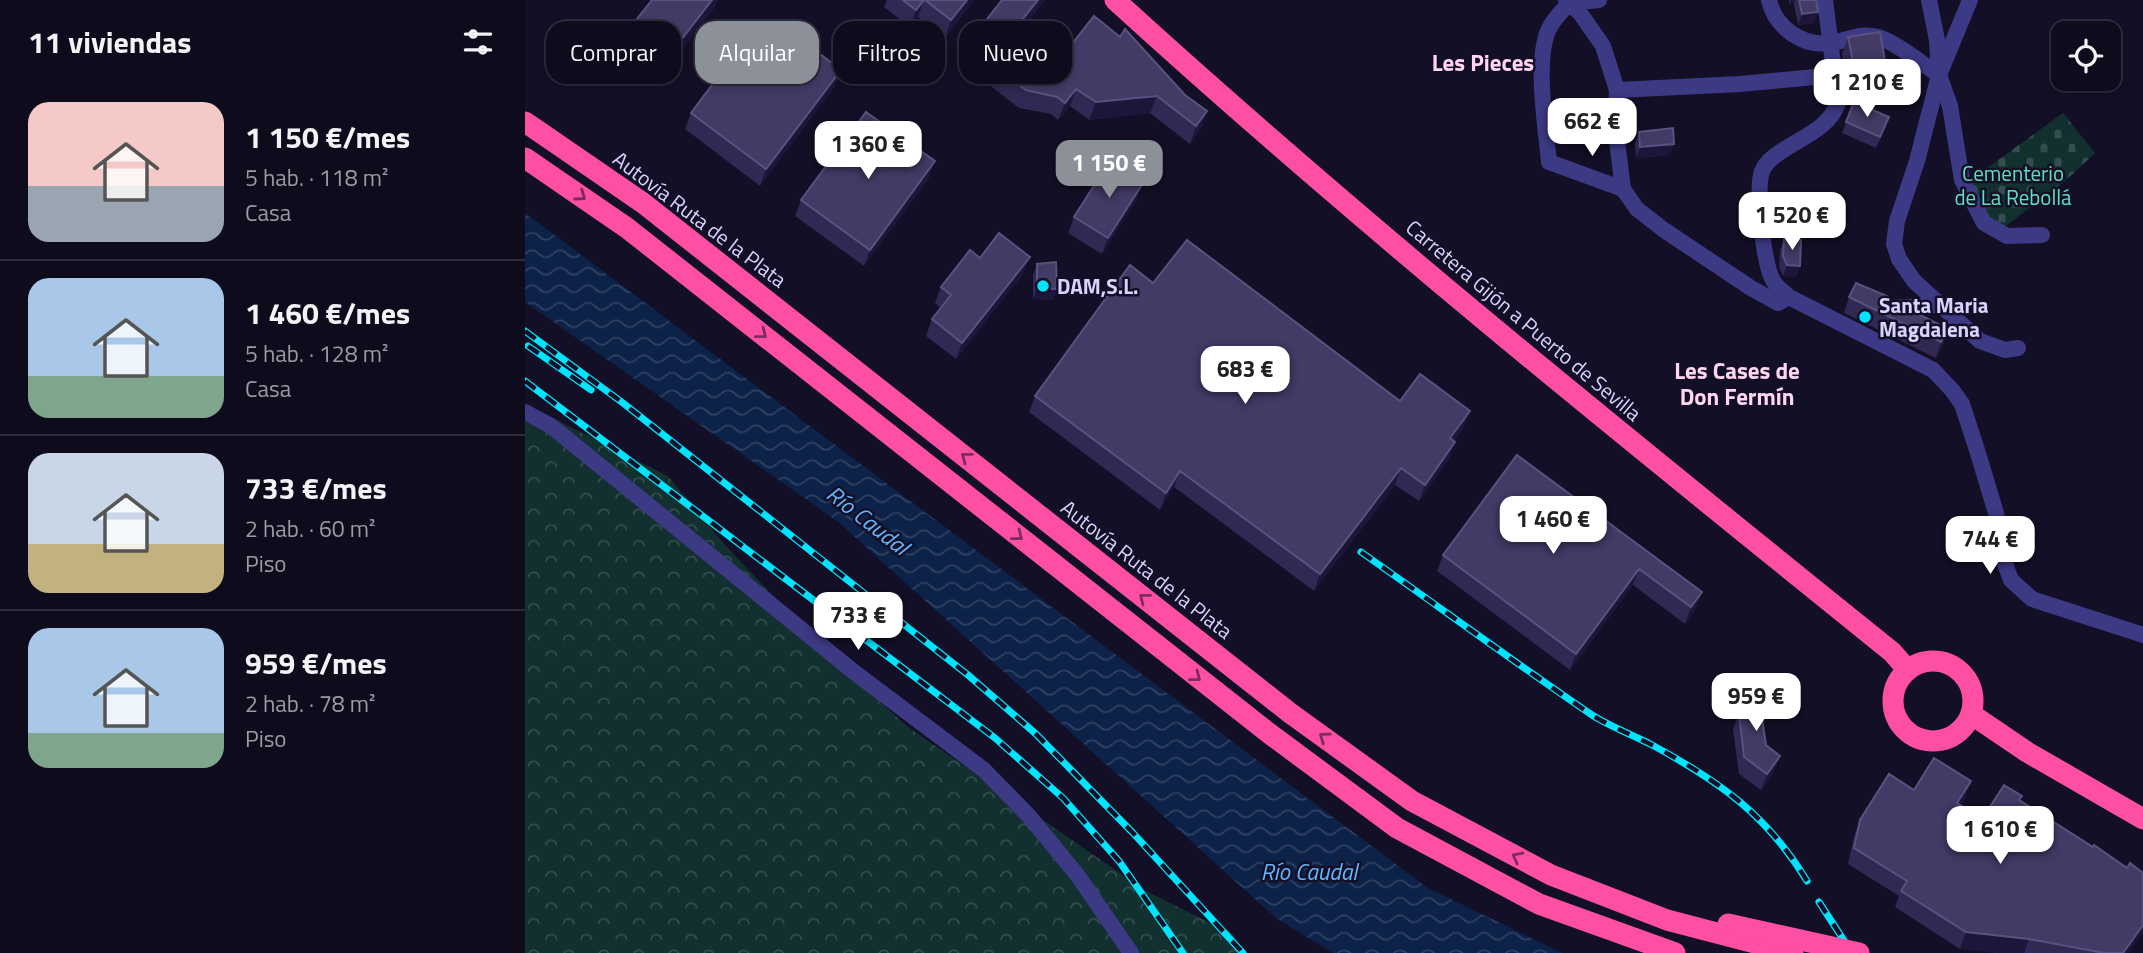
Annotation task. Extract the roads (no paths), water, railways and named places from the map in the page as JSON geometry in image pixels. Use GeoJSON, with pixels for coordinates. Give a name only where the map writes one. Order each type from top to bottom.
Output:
{"type":"FeatureCollection","features":[{"type":"Feature","properties":{"kind":"highway","name":"Carretera Gijón a Puerto de Sevilla"},"geometry":{"type":"LineString","coordinates":[[1115,0],[1226,101],[1459,299],[1892,652],[1907,669]]}},
{"type":"Feature","properties":{"kind":"highway","name":"Autovía Ruta de la Plata"},"geometry":{"type":"LineString","coordinates":[[525,122],[643,203],[1290,713],[1412,801],[1551,876],[1734,932]]}},
{"type":"Feature","properties":{"kind":"highway"},"geometry":{"type":"LineString","coordinates":[[525,158],[627,228],[1259,726],[1397,828],[1539,904],[1675,953]]}},
{"type":"Feature","properties":{"kind":"highway"},"geometry":{"type":"LineString","coordinates":[[1926,661],[1947,663],[1964,675],[1973,693],[1971,714],[1961,730],[1945,739],[1926,740],[1909,733],[1897,719],[1892,702],[1896,684],[1907,669],[1926,661]]}},
{"type":"Feature","properties":{"kind":"highway"},"geometry":{"type":"LineString","coordinates":[[1971,714],[2027,752],[2143,819]]}},
{"type":"Feature","properties":{"kind":"highway"},"geometry":{"type":"LineString","coordinates":[[1734,932],[1793,953]]}},
{"type":"Feature","properties":{"kind":"highway"},"geometry":{"type":"LineString","coordinates":[[1734,932],[1859,953]]}},
{"type":"Feature","properties":{"kind":"street"},"geometry":{"type":"LineString","coordinates":[[1599,0],[1568,2],[1550,26],[1542,49],[1549,162],[1623,189]]}},
{"type":"Feature","properties":{"kind":"street"},"geometry":{"type":"LineString","coordinates":[[1769,0],[1781,26],[1796,37],[1819,44],[1858,35],[1880,38],[1939,75]]}},
{"type":"Feature","properties":{"kind":"street"},"geometry":{"type":"LineString","coordinates":[[1825,0],[1838,103],[1835,113],[1819,128],[1768,162],[1762,172],[1760,192],[1765,256],[1773,281],[1789,297],[1933,370],[1952,390],[1962,404],[1977,450],[1996,513],[2004,561],[2011,580],[2032,599],[2143,635]]}},
{"type":"Feature","properties":{"kind":"street"},"geometry":{"type":"LineString","coordinates":[[1929,0],[1937,40],[1939,75],[1950,106],[1962,180],[1984,223],[2007,236],[2042,235]]}},
{"type":"Feature","properties":{"kind":"street"},"geometry":{"type":"LineString","coordinates":[[1970,0],[1939,75],[1917,161],[1897,221],[1894,244],[1899,259],[1914,281],[1980,341],[2004,350],[2018,348]]}},
{"type":"Feature","properties":{"kind":"street"},"geometry":{"type":"LineString","coordinates":[[1568,2],[1580,13],[1603,46],[1617,90],[1615,125],[1623,189],[1637,209],[1751,288],[1778,303],[1789,297]]}},
{"type":"Feature","properties":{"kind":"street"},"geometry":{"type":"LineString","coordinates":[[1617,90],[1740,84],[1836,75]]}},
{"type":"Feature","properties":{"kind":"street"},"geometry":{"type":"LineString","coordinates":[[1891,307],[1940,305]]}},
{"type":"Feature","properties":{"kind":"street"},"geometry":{"type":"LineString","coordinates":[[525,412],[551,426],[854,672],[983,770],[1029,816],[1078,876],[1131,953]]}},
{"type":"Feature","properties":{"kind":"water","name":"Río Caudal"},"geometry":{"type":"Polygon","coordinates":[[[525,213],[1428,888],[1562,953],[1333,953],[1276,918],[837,521],[525,302],[525,213]]]}},
{"type":"Feature","properties":{"kind":"railway"},"geometry":{"type":"LineString","coordinates":[[525,331],[623,403],[968,675],[1036,734],[1133,833],[1243,953]]}},
{"type":"Feature","properties":{"kind":"railway"},"geometry":{"type":"LineString","coordinates":[[528,346],[591,390]]}},
{"type":"Feature","properties":{"kind":"railway"},"geometry":{"type":"LineString","coordinates":[[525,381],[995,738],[1063,798],[1119,861],[1183,953]]}},
{"type":"Feature","properties":{"kind":"railway"},"geometry":{"type":"LineString","coordinates":[[1361,552],[1592,715],[1654,746],[1721,787],[1775,837],[1807,881]]}},
{"type":"Feature","properties":{"kind":"railway"},"geometry":{"type":"LineString","coordinates":[[1819,902],[1852,953]]}},
{"type":"Feature","properties":{"kind":"place","name":"DAM,S.L."},"geometry":{"type":"Point","coordinates":[1043,286]}},
{"type":"Feature","properties":{"kind":"place","name":"Santa Maria Magdalena"},"geometry":{"type":"Point","coordinates":[1865,317]}},
{"type":"Feature","properties":{"kind":"district","name":"Les Pieces"},"geometry":{"type":"Point","coordinates":[1483,62]}},
{"type":"Feature","properties":{"kind":"district","name":"Les Cases de Don Fermín"},"geometry":{"type":"Point","coordinates":[1737,383]}},
{"type":"Feature","properties":{"kind":"park label","name":"Cementerio de La Rebollá"},"geometry":{"type":"Point","coordinates":[2013,185]}}]}
